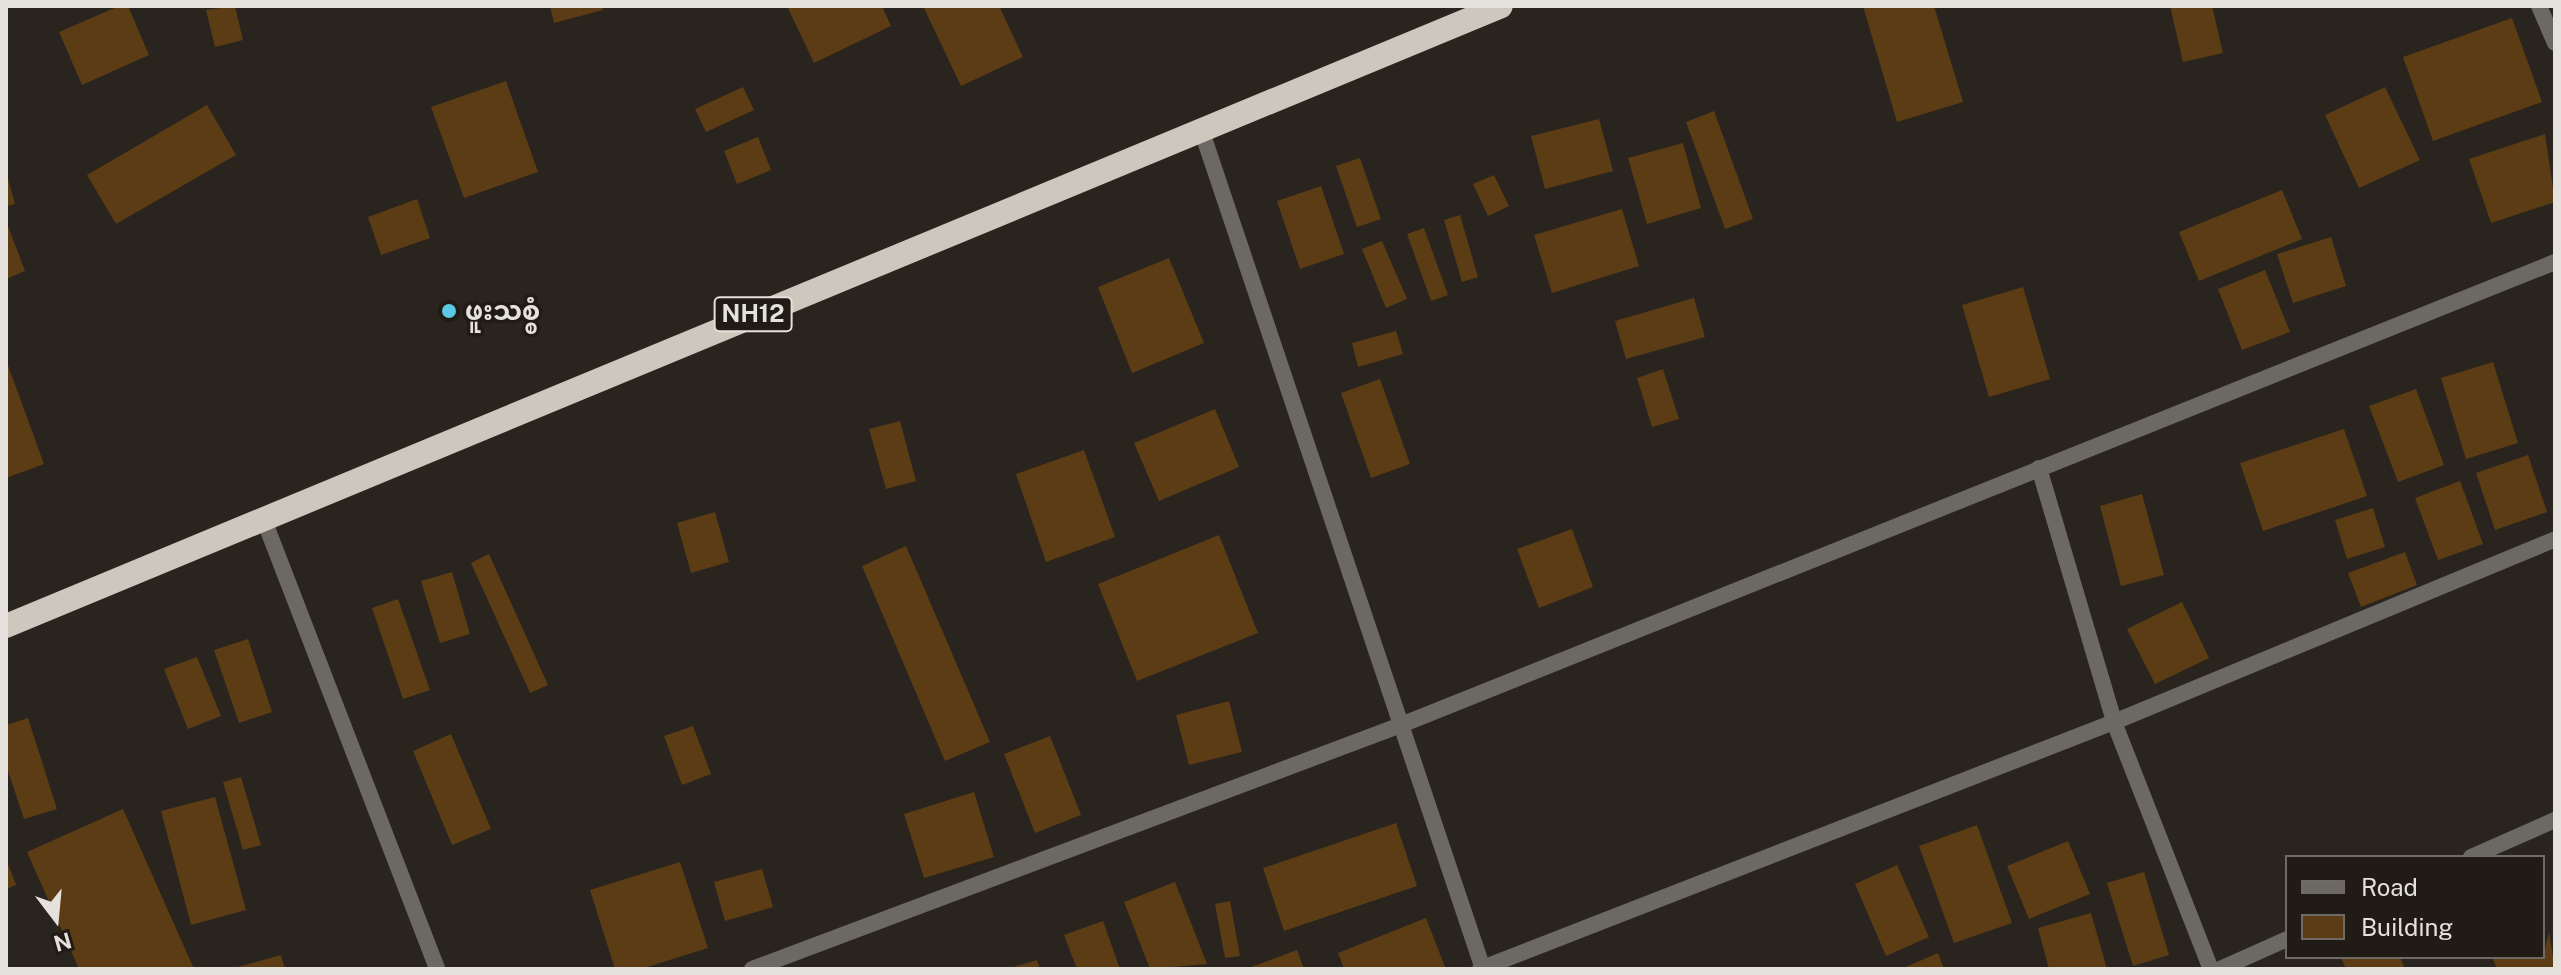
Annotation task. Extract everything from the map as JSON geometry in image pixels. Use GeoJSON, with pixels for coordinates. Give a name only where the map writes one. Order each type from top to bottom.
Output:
{"type":"FeatureCollection","features":[{"type":"Feature","properties":{"kind":"highway","name":"NH12"},"geometry":{"type":"LineString","coordinates":[[6,626],[1501,6]]}},
{"type":"Feature","properties":{"kind":"street"},"geometry":{"type":"LineString","coordinates":[[2539,6],[2555,43]]}},
{"type":"Feature","properties":{"kind":"street"},"geometry":{"type":"LineString","coordinates":[[1201,129],[1406,723],[1482,969],[2114,722],[2555,539]]}},
{"type":"Feature","properties":{"kind":"street"},"geometry":{"type":"LineString","coordinates":[[752,969],[1406,723],[2555,262]]}},
{"type":"Feature","properties":{"kind":"street"},"geometry":{"type":"LineString","coordinates":[[2039,468],[2114,722],[2211,969]]}},
{"type":"Feature","properties":{"kind":"street"},"geometry":{"type":"LineString","coordinates":[[264,520],[437,969]]}},
{"type":"Feature","properties":{"kind":"street"},"geometry":{"type":"LineString","coordinates":[[2476,855],[2555,820]]}},
{"type":"Feature","properties":{"kind":"street"},"geometry":{"type":"LineString","coordinates":[[2220,969],[2285,940]]}},
{"type":"Feature","properties":{"kind":"building"},"geometry":{"type":"Polygon","coordinates":[[[119,6],[128,6],[149,55],[82,85],[59,32],[119,6]]]}},
{"type":"Feature","properties":{"kind":"building"},"geometry":{"type":"Polygon","coordinates":[[[235,6],[243,40],[215,47],[206,10],[235,6]]]}},
{"type":"Feature","properties":{"kind":"building"},"geometry":{"type":"Polygon","coordinates":[[[550,6],[602,6],[603,10],[554,23],[550,6]]]}},
{"type":"Feature","properties":{"kind":"building"},"geometry":{"type":"Polygon","coordinates":[[[787,6],[882,6],[891,26],[814,63],[787,6]]]}},
{"type":"Feature","properties":{"kind":"building"},"geometry":{"type":"Polygon","coordinates":[[[923,6],[999,6],[1023,57],[961,86],[923,6]]]}},
{"type":"Feature","properties":{"kind":"building"},"geometry":{"type":"Polygon","coordinates":[[[1863,6],[1934,6],[1963,102],[1897,122],[1863,6]]]}},
{"type":"Feature","properties":{"kind":"building"},"geometry":{"type":"Polygon","coordinates":[[[2170,6],[2212,6],[2223,53],[2183,62],[2170,6]]]}},
{"type":"Feature","properties":{"kind":"building"},"geometry":{"type":"Polygon","coordinates":[[[2512,18],[2542,102],[2433,141],[2403,57],[2512,18]]]}},
{"type":"Feature","properties":{"kind":"building"},"geometry":{"type":"Polygon","coordinates":[[[506,81],[538,172],[464,198],[431,107],[506,81]]]}},
{"type":"Feature","properties":{"kind":"building"},"geometry":{"type":"Polygon","coordinates":[[[743,87],[754,110],[706,132],[695,109],[743,87]]]}},
{"type":"Feature","properties":{"kind":"building"},"geometry":{"type":"Polygon","coordinates":[[[2385,87],[2420,160],[2359,188],[2325,115],[2385,87]]]}},
{"type":"Feature","properties":{"kind":"building"},"geometry":{"type":"Polygon","coordinates":[[[207,105],[236,155],[116,224],[87,175],[207,105]]]}},
{"type":"Feature","properties":{"kind":"building"},"geometry":{"type":"Polygon","coordinates":[[[1714,111],[1753,219],[1725,229],[1686,122],[1714,111]]]}},
{"type":"Feature","properties":{"kind":"building"},"geometry":{"type":"Polygon","coordinates":[[[1599,119],[1613,171],[1545,189],[1531,136],[1599,119]]]}},
{"type":"Feature","properties":{"kind":"building"},"geometry":{"type":"Polygon","coordinates":[[[2545,134],[2555,202],[2491,223],[2469,159],[2545,134]]]}},
{"type":"Feature","properties":{"kind":"building"},"geometry":{"type":"Polygon","coordinates":[[[758,137],[771,170],[737,184],[724,151],[758,137]]]}},
{"type":"Feature","properties":{"kind":"building"},"geometry":{"type":"Polygon","coordinates":[[[1683,143],[1701,208],[1647,224],[1628,158],[1683,143]]]}},
{"type":"Feature","properties":{"kind":"building"},"geometry":{"type":"Polygon","coordinates":[[[1360,158],[1381,219],[1357,227],[1336,166],[1360,158]]]}},
{"type":"Feature","properties":{"kind":"building"},"geometry":{"type":"Polygon","coordinates":[[[6,172],[15,204],[6,206],[6,172]]]}},
{"type":"Feature","properties":{"kind":"building"},"geometry":{"type":"Polygon","coordinates":[[[1494,175],[1509,206],[1488,216],[1473,184],[1494,175]]]}},
{"type":"Feature","properties":{"kind":"building"},"geometry":{"type":"Polygon","coordinates":[[[1321,186],[1344,254],[1300,269],[1277,201],[1321,186]]]}},
{"type":"Feature","properties":{"kind":"building"},"geometry":{"type":"Polygon","coordinates":[[[2282,190],[2302,239],[2199,281],[2179,232],[2282,190]]]}},
{"type":"Feature","properties":{"kind":"building"},"geometry":{"type":"Polygon","coordinates":[[[417,199],[430,238],[381,255],[368,217],[417,199]]]}},
{"type":"Feature","properties":{"kind":"building"},"geometry":{"type":"Polygon","coordinates":[[[1622,209],[1639,266],[1552,293],[1534,235],[1622,209]]]}},
{"type":"Feature","properties":{"kind":"building"},"geometry":{"type":"Polygon","coordinates":[[[1460,215],[1478,277],[1462,282],[1444,220],[1460,215]]]}},
{"type":"Feature","properties":{"kind":"building"},"geometry":{"type":"Polygon","coordinates":[[[6,221],[25,271],[6,279],[6,221]]]}},
{"type":"Feature","properties":{"kind":"building"},"geometry":{"type":"Polygon","coordinates":[[[1424,228],[1448,295],[1431,301],[1407,234],[1424,228]]]}},
{"type":"Feature","properties":{"kind":"building"},"geometry":{"type":"Polygon","coordinates":[[[2331,237],[2346,286],[2293,303],[2277,254],[2331,237]]]}},
{"type":"Feature","properties":{"kind":"building"},"geometry":{"type":"Polygon","coordinates":[[[1382,241],[1407,299],[1386,308],[1362,249],[1382,241]]]}},
{"type":"Feature","properties":{"kind":"building"},"geometry":{"type":"Polygon","coordinates":[[[1169,258],[1204,343],[1132,373],[1098,287],[1169,258]]]}},
{"type":"Feature","properties":{"kind":"building"},"geometry":{"type":"Polygon","coordinates":[[[2265,270],[2290,332],[2242,350],[2218,289],[2265,270]]]}},
{"type":"Feature","properties":{"kind":"building"},"geometry":{"type":"Polygon","coordinates":[[[2023,287],[2050,379],[1989,397],[1962,305],[2023,287]]]}},
{"type":"Feature","properties":{"kind":"building"},"geometry":{"type":"Polygon","coordinates":[[[1694,298],[1705,337],[1626,359],[1615,321],[1694,298]]]}},
{"type":"Feature","properties":{"kind":"building"},"geometry":{"type":"Polygon","coordinates":[[[1396,331],[1403,354],[1358,367],[1352,343],[1396,331]]]}},
{"type":"Feature","properties":{"kind":"building"},"geometry":{"type":"Polygon","coordinates":[[[6,360],[44,464],[6,478],[6,360]]]}},
{"type":"Feature","properties":{"kind":"building"},"geometry":{"type":"Polygon","coordinates":[[[2493,362],[2518,443],[2466,459],[2441,378],[2493,362]]]}},
{"type":"Feature","properties":{"kind":"building"},"geometry":{"type":"Polygon","coordinates":[[[1663,369],[1679,419],[1652,427],[1637,378],[1663,369]]]}},
{"type":"Feature","properties":{"kind":"building"},"geometry":{"type":"Polygon","coordinates":[[[1380,379],[1410,464],[1371,478],[1341,393],[1380,379]]]}},
{"type":"Feature","properties":{"kind":"building"},"geometry":{"type":"Polygon","coordinates":[[[2416,389],[2444,465],[2398,482],[2369,406],[2416,389]]]}},
{"type":"Feature","properties":{"kind":"building"},"geometry":{"type":"Polygon","coordinates":[[[1215,409],[1239,467],[1159,501],[1134,443],[1215,409]]]}},
{"type":"Feature","properties":{"kind":"building"},"geometry":{"type":"Polygon","coordinates":[[[900,421],[916,481],[886,489],[869,429],[900,421]]]}},
{"type":"Feature","properties":{"kind":"building"},"geometry":{"type":"Polygon","coordinates":[[[2344,429],[2367,496],[2263,531],[2240,463],[2344,429]]]}},
{"type":"Feature","properties":{"kind":"building"},"geometry":{"type":"Polygon","coordinates":[[[1084,450],[1115,537],[1046,562],[1016,474],[1084,450]]]}},
{"type":"Feature","properties":{"kind":"building"},"geometry":{"type":"Polygon","coordinates":[[[2528,455],[2547,512],[2495,530],[2476,473],[2528,455]]]}},
{"type":"Feature","properties":{"kind":"building"},"geometry":{"type":"Polygon","coordinates":[[[2460,481],[2483,544],[2438,560],[2415,498],[2460,481]]]}},
{"type":"Feature","properties":{"kind":"building"},"geometry":{"type":"Polygon","coordinates":[[[2142,494],[2164,575],[2121,586],[2100,506],[2142,494]]]}},
{"type":"Feature","properties":{"kind":"building"},"geometry":{"type":"Polygon","coordinates":[[[2373,508],[2385,547],[2347,559],[2335,520],[2373,508]]]}},
{"type":"Feature","properties":{"kind":"building"},"geometry":{"type":"Polygon","coordinates":[[[715,512],[729,562],[691,573],[677,523],[715,512]]]}},
{"type":"Feature","properties":{"kind":"building"},"geometry":{"type":"Polygon","coordinates":[[[1572,529],[1593,587],[1539,608],[1517,549],[1572,529]]]}},
{"type":"Feature","properties":{"kind":"building"},"geometry":{"type":"Polygon","coordinates":[[[1219,535],[1258,633],[1137,681],[1098,584],[1219,535]]]}},
{"type":"Feature","properties":{"kind":"building"},"geometry":{"type":"Polygon","coordinates":[[[906,546],[990,742],[945,761],[862,566],[906,546]]]}},
{"type":"Feature","properties":{"kind":"building"},"geometry":{"type":"Polygon","coordinates":[[[2405,552],[2417,585],[2361,607],[2348,573],[2405,552]]]}},
{"type":"Feature","properties":{"kind":"building"},"geometry":{"type":"Polygon","coordinates":[[[489,554],[548,685],[530,693],[471,563],[489,554]]]}},
{"type":"Feature","properties":{"kind":"building"},"geometry":{"type":"Polygon","coordinates":[[[452,572],[470,634],[440,643],[421,581],[452,572]]]}},
{"type":"Feature","properties":{"kind":"building"},"geometry":{"type":"Polygon","coordinates":[[[398,599],[430,690],[403,699],[372,608],[398,599]]]}},
{"type":"Feature","properties":{"kind":"building"},"geometry":{"type":"Polygon","coordinates":[[[2182,602],[2209,658],[2155,684],[2127,629],[2182,602]]]}},
{"type":"Feature","properties":{"kind":"building"},"geometry":{"type":"Polygon","coordinates":[[[248,639],[272,712],[239,723],[214,650],[248,639]]]}},
{"type":"Feature","properties":{"kind":"building"},"geometry":{"type":"Polygon","coordinates":[[[197,657],[221,716],[188,729],[164,669],[197,657]]]}},
{"type":"Feature","properties":{"kind":"building"},"geometry":{"type":"Polygon","coordinates":[[[1229,701],[1242,752],[1189,765],[1176,715],[1229,701]]]}},
{"type":"Feature","properties":{"kind":"building"},"geometry":{"type":"Polygon","coordinates":[[[28,718],[57,809],[24,819],[6,765],[6,725],[28,718]]]}},
{"type":"Feature","properties":{"kind":"building"},"geometry":{"type":"Polygon","coordinates":[[[693,726],[711,774],[682,785],[664,736],[693,726]]]}},
{"type":"Feature","properties":{"kind":"building"},"geometry":{"type":"Polygon","coordinates":[[[451,734],[491,829],[452,845],[413,751],[451,734]]]}},
{"type":"Feature","properties":{"kind":"building"},"geometry":{"type":"Polygon","coordinates":[[[1050,736],[1081,815],[1035,833],[1004,754],[1050,736]]]}},
{"type":"Feature","properties":{"kind":"building"},"geometry":{"type":"Polygon","coordinates":[[[241,777],[261,845],[243,850],[223,782],[241,777]]]}},
{"type":"Feature","properties":{"kind":"building"},"geometry":{"type":"Polygon","coordinates":[[[974,792],[994,857],[924,878],[904,814],[974,792]]]}},
{"type":"Feature","properties":{"kind":"building"},"geometry":{"type":"Polygon","coordinates":[[[215,797],[246,910],[191,925],[161,811],[215,797]]]}},
{"type":"Feature","properties":{"kind":"building"},"geometry":{"type":"Polygon","coordinates":[[[123,809],[194,969],[79,969],[27,852],[123,809]]]}},
{"type":"Feature","properties":{"kind":"building"},"geometry":{"type":"Polygon","coordinates":[[[1396,823],[1417,886],[1284,931],[1263,868],[1396,823]]]}},
{"type":"Feature","properties":{"kind":"building"},"geometry":{"type":"Polygon","coordinates":[[[1977,825],[2012,923],[1954,943],[1919,846],[1977,825]]]}},
{"type":"Feature","properties":{"kind":"building"},"geometry":{"type":"Polygon","coordinates":[[[2068,841],[2090,894],[2029,919],[2007,866],[2068,841]]]}},
{"type":"Feature","properties":{"kind":"building"},"geometry":{"type":"Polygon","coordinates":[[[6,859],[16,885],[6,889],[6,859]]]}},
{"type":"Feature","properties":{"kind":"building"},"geometry":{"type":"Polygon","coordinates":[[[680,862],[708,948],[641,969],[615,969],[590,890],[680,862]]]}},
{"type":"Feature","properties":{"kind":"building"},"geometry":{"type":"Polygon","coordinates":[[[1897,865],[1929,937],[1886,956],[1855,884],[1897,865]]]}},
{"type":"Feature","properties":{"kind":"building"},"geometry":{"type":"Polygon","coordinates":[[[762,869],[773,907],[725,921],[714,882],[762,869]]]}},
{"type":"Feature","properties":{"kind":"building"},"geometry":{"type":"Polygon","coordinates":[[[2144,872],[2169,955],[2133,966],[2107,883],[2144,872]]]}},
{"type":"Feature","properties":{"kind":"building"},"geometry":{"type":"Polygon","coordinates":[[[1175,882],[1207,964],[1150,969],[1124,902],[1175,882]]]}},
{"type":"Feature","properties":{"kind":"building"},"geometry":{"type":"Polygon","coordinates":[[[1230,901],[1240,956],[1225,958],[1215,904],[1230,901]]]}},
{"type":"Feature","properties":{"kind":"building"},"geometry":{"type":"Polygon","coordinates":[[[2091,913],[2107,969],[2049,969],[2038,928],[2091,913]]]}},
{"type":"Feature","properties":{"kind":"building"},"geometry":{"type":"Polygon","coordinates":[[[1426,918],[1445,967],[1344,969],[1338,953],[1426,918]]]}},
{"type":"Feature","properties":{"kind":"building"},"geometry":{"type":"Polygon","coordinates":[[[1103,921],[1120,969],[1077,969],[1064,935],[1103,921]]]}},
{"type":"Feature","properties":{"kind":"building"},"geometry":{"type":"Polygon","coordinates":[[[2549,932],[2555,969],[2497,969],[2493,959],[2545,959],[2549,932]]]}},
{"type":"Feature","properties":{"kind":"building"},"geometry":{"type":"Polygon","coordinates":[[[1297,950],[1304,969],[1246,969],[1297,950]]]}},
{"type":"Feature","properties":{"kind":"building"},"geometry":{"type":"Polygon","coordinates":[[[1938,953],[1944,969],[1901,969],[1938,953]]]}},
{"type":"Feature","properties":{"kind":"building"},"geometry":{"type":"Polygon","coordinates":[[[281,955],[285,969],[234,969],[234,968],[281,955]]]}},
{"type":"Feature","properties":{"kind":"building"},"geometry":{"type":"Polygon","coordinates":[[[2341,959],[2401,959],[2405,969],[2346,969],[2341,959]]]}},
{"type":"Feature","properties":{"kind":"building"},"geometry":{"type":"Polygon","coordinates":[[[1037,960],[1040,969],[1010,969],[1010,968],[1037,960]]]}},
{"type":"Feature","properties":{"kind":"place","name":"ဖူးသစ္စံ"},"geometry":{"type":"Point","coordinates":[449,311]}}]}
